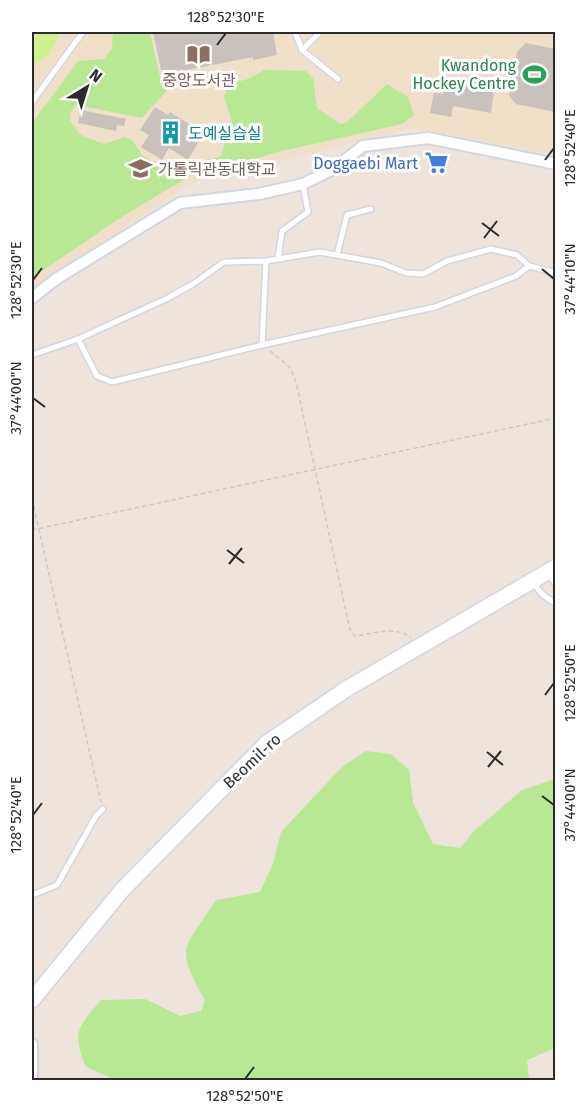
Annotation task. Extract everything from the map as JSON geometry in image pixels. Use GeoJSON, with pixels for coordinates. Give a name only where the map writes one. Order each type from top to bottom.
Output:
{"type":"FeatureCollection","features":[{"type":"Feature","properties":{"kind":"street"},"geometry":{"type":"LineString","coordinates":[[32,298],[56,279],[180,203],[259,194],[303,184],[335,168],[363,146],[428,138],[555,164]]}},
{"type":"Feature","properties":{"kind":"street","name":"Beomil-ro"},"geometry":{"type":"LineString","coordinates":[[32,1000],[123,889],[267,743],[348,688],[418,645],[532,582],[553,575]]}},
{"type":"Feature","properties":{"kind":"street"},"geometry":{"type":"LineString","coordinates":[[32,1044],[32,1080]]}},
{"type":"Feature","properties":{"kind":"lane"},"geometry":{"type":"LineString","coordinates":[[32,102],[83,32]]}},
{"type":"Feature","properties":{"kind":"lane"},"geometry":{"type":"LineString","coordinates":[[296,32],[302,50],[338,79]]}},
{"type":"Feature","properties":{"kind":"lane"},"geometry":{"type":"LineString","coordinates":[[302,50],[320,32]]}},
{"type":"Feature","properties":{"kind":"lane"},"geometry":{"type":"LineString","coordinates":[[278,258],[282,231],[308,212],[303,184]]}},
{"type":"Feature","properties":{"kind":"lane"},"geometry":{"type":"LineString","coordinates":[[337,255],[347,215],[371,209]]}},
{"type":"Feature","properties":{"kind":"lane"},"geometry":{"type":"LineString","coordinates":[[32,355],[78,339],[166,299],[193,284],[224,262],[266,261],[320,252],[381,264],[406,273],[423,274],[447,261],[491,249],[517,255],[529,266],[553,271],[555,262]]}},
{"type":"Feature","properties":{"kind":"lane"},"geometry":{"type":"LineString","coordinates":[[262,345],[266,261]]}},
{"type":"Feature","properties":{"kind":"lane"},"geometry":{"type":"LineString","coordinates":[[78,339],[97,376],[112,381],[435,307],[516,276],[529,266]]}},
{"type":"Feature","properties":{"kind":"lane"},"geometry":{"type":"LineString","coordinates":[[532,582],[555,604]]}},
{"type":"Feature","properties":{"kind":"lane"},"geometry":{"type":"LineString","coordinates":[[32,895],[57,885],[96,816],[103,810]]}},
{"type":"Feature","properties":{"kind":"path"},"geometry":{"type":"LineString","coordinates":[[262,345],[290,367],[296,382],[350,630],[355,636],[390,631],[406,633],[418,645]]}},
{"type":"Feature","properties":{"kind":"path"},"geometry":{"type":"LineString","coordinates":[[32,530],[555,418]]}},
{"type":"Feature","properties":{"kind":"path"},"geometry":{"type":"LineString","coordinates":[[32,499],[103,810]]}},
{"type":"Feature","properties":{"kind":"shaded area","name":"가톨릭관동대학교"},"geometry":{"type":"Polygon","coordinates":[[[32,32],[555,32],[555,154],[412,128],[188,185],[32,289],[32,32]]]}},
{"type":"Feature","properties":{"kind":"green space"},"geometry":{"type":"Polygon","coordinates":[[[32,32],[61,32],[49,55],[32,66],[32,32]]]}},
{"type":"Feature","properties":{"kind":"green space"},"geometry":{"type":"Polygon","coordinates":[[[113,32],[150,32],[161,81],[170,84],[161,98],[142,118],[77,105],[71,111],[70,121],[81,135],[104,144],[125,137],[132,140],[142,155],[161,168],[177,160],[188,165],[221,156],[232,121],[224,97],[228,84],[248,79],[264,70],[306,71],[313,78],[317,108],[340,124],[347,122],[387,84],[408,97],[414,115],[402,124],[278,152],[188,177],[117,220],[32,278],[32,123],[78,61],[104,59],[112,49],[113,32]]]}},
{"type":"Feature","properties":{"kind":"green space"},"geometry":{"type":"Polygon","coordinates":[[[366,751],[391,754],[409,770],[413,802],[433,844],[460,848],[475,830],[522,790],[555,779],[555,1048],[527,1060],[529,1080],[116,1080],[86,1067],[79,1046],[79,1031],[101,1000],[145,999],[180,1016],[201,1011],[205,1000],[195,982],[186,957],[190,939],[216,900],[260,892],[273,864],[281,832],[342,767],[366,751]]]}},
{"type":"Feature","properties":{"kind":"building","name":"중앙도서관"},"geometry":{"type":"Polygon","coordinates":[[[153,32],[273,32],[277,55],[253,60],[253,57],[162,75],[153,32]]]}},
{"type":"Feature","properties":{"kind":"building","name":"Kwandong Hockey Centre"},"geometry":{"type":"Polygon","coordinates":[[[526,43],[555,49],[555,112],[516,104],[509,96],[517,52],[526,43]]]}},
{"type":"Feature","properties":{"kind":"building"},"geometry":{"type":"Polygon","coordinates":[[[447,77],[495,85],[491,113],[453,106],[451,117],[430,113],[434,93],[443,94],[447,77]]]}},
{"type":"Feature","properties":{"kind":"building","name":"도예실습실"},"geometry":{"type":"Polygon","coordinates":[[[155,107],[168,115],[170,112],[192,126],[190,129],[202,136],[188,160],[169,148],[162,160],[141,147],[149,135],[140,130],[155,107]]]}},
{"type":"Feature","properties":{"kind":"building"},"geometry":{"type":"Polygon","coordinates":[[[81,110],[126,119],[124,126],[117,125],[116,131],[78,123],[81,110]]]}},
{"type":"Feature","properties":{"kind":"place","name":"중앙도서관"},"geometry":{"type":"Point","coordinates":[199,55]}},
{"type":"Feature","properties":{"kind":"place","name":"Kwandong Hockey Centre"},"geometry":{"type":"Point","coordinates":[534,74]}},
{"type":"Feature","properties":{"kind":"place","name":"도예실습실"},"geometry":{"type":"Point","coordinates":[170,133]}},
{"type":"Feature","properties":{"kind":"place","name":"Doggaebi Mart"},"geometry":{"type":"Point","coordinates":[436,163]}},
{"type":"Feature","properties":{"kind":"place","name":"가톨릭관동대학교"},"geometry":{"type":"Point","coordinates":[140,169]}}]}
